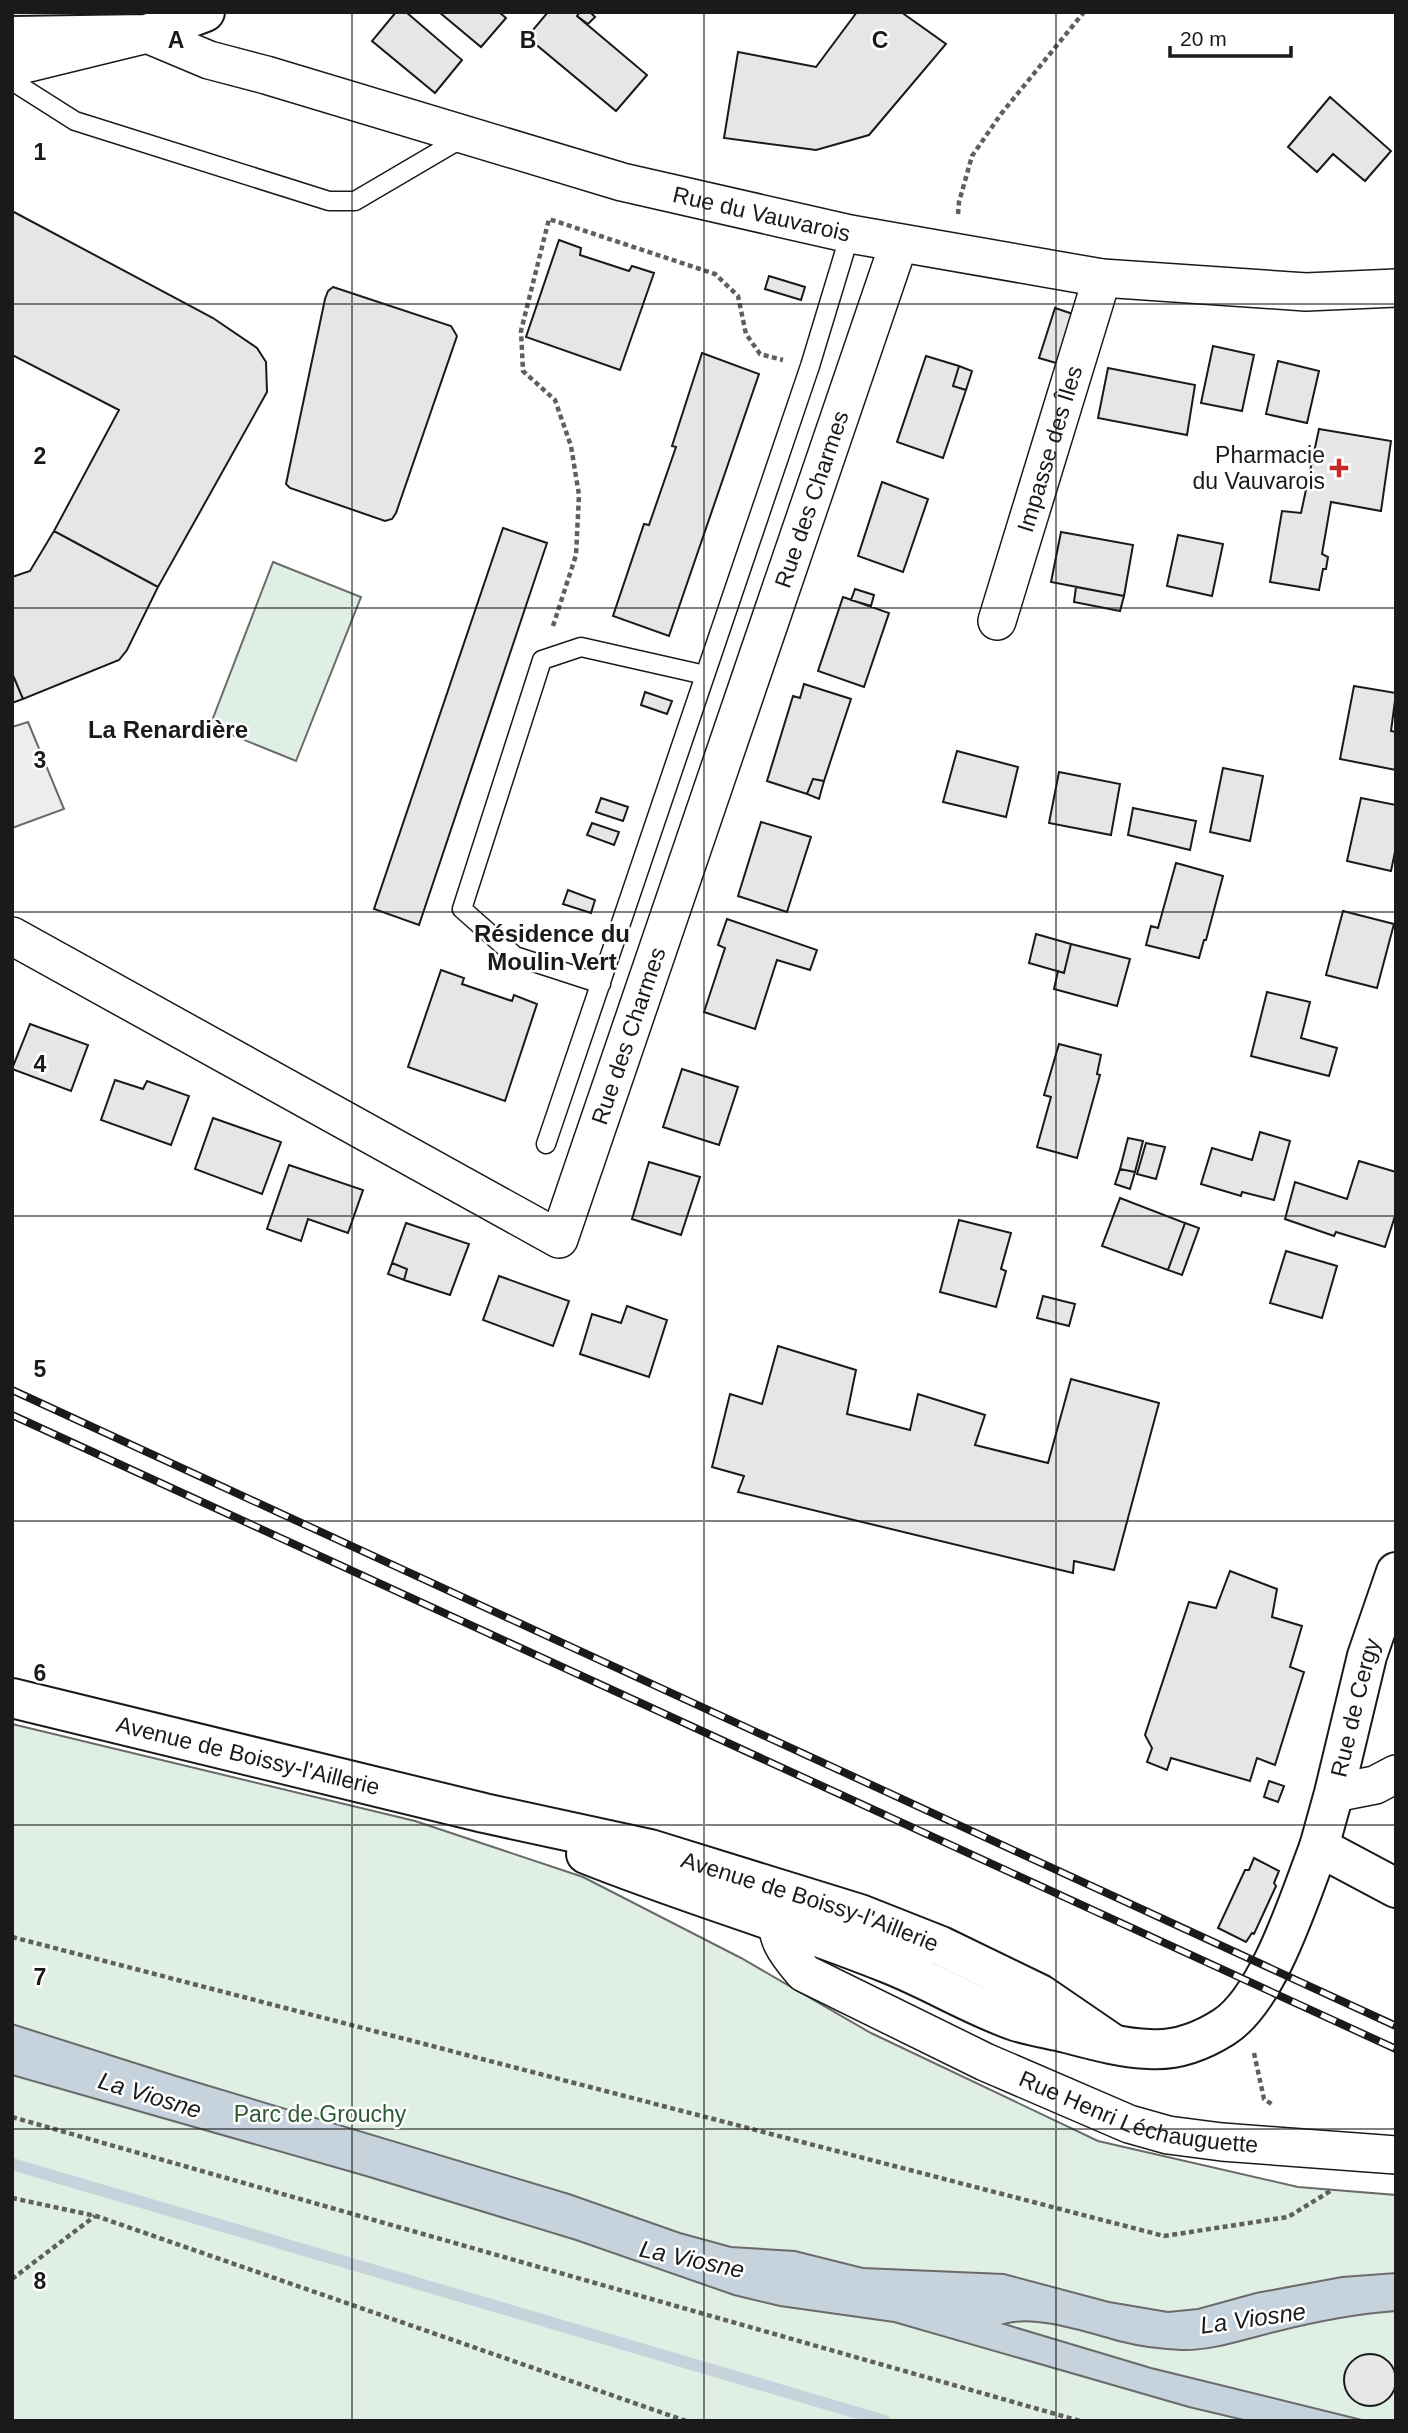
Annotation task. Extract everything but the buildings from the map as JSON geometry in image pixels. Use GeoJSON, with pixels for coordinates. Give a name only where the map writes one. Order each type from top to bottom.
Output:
{"type":"FeatureCollection","features":[{"type":"Feature","properties":{"kind":"main road"},"geometry":{"type":"LineString","coordinates":[[12,36],[147,34],[205,12]]}},
{"type":"Feature","properties":{"kind":"main road","name":"Rue de Cergy"},"geometry":{"type":"LineString","coordinates":[[1319,1847],[1367,1656],[1396,1572]]}},
{"type":"Feature","properties":{"kind":"main road","name":"Avenue de Boissy-l'Aillerie"},"geometry":{"type":"LineString","coordinates":[[12,1698],[484,1813],[650,1849],[860,1913],[941,1946],[1040,1994],[1113,2044]]}},
{"type":"Feature","properties":{"kind":"main road","name":"Avenue de Boissy-l'Aillerie"},"geometry":{"type":"LineString","coordinates":[[484,1813],[644,1877],[890,1964],[1015,2021],[1150,2050],[1177,2047],[1202,2039],[1226,2026],[1245,2007],[1259,1986],[1288,1928],[1319,1847]]}},
{"type":"Feature","properties":{"kind":"main road"},"geometry":{"type":"LineString","coordinates":[[1319,1847],[1396,1888]]}},
{"type":"Feature","properties":{"kind":"street"},"geometry":{"type":"LineString","coordinates":[[12,67],[147,34]]}},
{"type":"Feature","properties":{"kind":"street","name":"Rue du Vauvarois"},"geometry":{"type":"LineString","coordinates":[[147,34],[209,60],[622,182],[850,234],[1102,278],[1306,292],[1396,288]]}},
{"type":"Feature","properties":{"kind":"street","name":"Rue des Charmes"},"geometry":{"type":"LineString","coordinates":[[12,936],[559,1239],[899,243]]}},
{"type":"Feature","properties":{"kind":"street","name":"Impasse des Îles"},"geometry":{"type":"LineString","coordinates":[[997,621],[1102,278]]}},
{"type":"Feature","properties":{"kind":"street"},"geometry":{"type":"LineString","coordinates":[[1334,1793],[1375,1785],[1396,1774]]}},
{"type":"Feature","properties":{"kind":"street"},"geometry":{"type":"LineString","coordinates":[[779,1924],[782,1914],[804,1897]]}},
{"type":"Feature","properties":{"kind":"street"},"geometry":{"type":"LineString","coordinates":[[860,1913],[890,1964],[896,2017]]}},
{"type":"Feature","properties":{"kind":"street","name":"Rue Henri Léchauguette"},"geometry":{"type":"LineString","coordinates":[[779,1924],[783,1948],[804,1973],[985,2062],[1129,2124],[1222,2143],[1396,2155]]}},
{"type":"Feature","properties":{"kind":"lane"},"geometry":{"type":"LineString","coordinates":[[12,81],[75,121],[329,201],[355,201],[467,135]]}},
{"type":"Feature","properties":{"kind":"lane"},"geometry":{"type":"LineString","coordinates":[[546,1144],[810,366],[850,234]]}},
{"type":"Feature","properties":{"kind":"lane"},"geometry":{"type":"LineString","coordinates":[[601,984],[516,956],[462,909],[542,660],[581,647],[705,675]]}},
{"type":"Feature","properties":{"kind":"path"},"geometry":{"type":"LineString","coordinates":[[956,253],[959,202],[972,156],[1001,114],[1084,12]]}},
{"type":"Feature","properties":{"kind":"path"},"geometry":{"type":"LineString","coordinates":[[542,660],[576,555],[579,495],[571,446],[555,400],[523,372],[520,331],[549,219],[715,274],[738,296],[746,334],[760,354],[810,366]]}},
{"type":"Feature","properties":{"kind":"path"},"geometry":{"type":"LineString","coordinates":[[12,1937],[1164,2236],[1288,2217],[1333,2190],[1351,2151]]}},
{"type":"Feature","properties":{"kind":"path"},"geometry":{"type":"LineString","coordinates":[[1245,2007],[1264,2099],[1276,2106]]}},
{"type":"Feature","properties":{"kind":"path"},"geometry":{"type":"LineString","coordinates":[[12,2118],[1080,2421]]}},
{"type":"Feature","properties":{"kind":"path"},"geometry":{"type":"LineString","coordinates":[[12,2198],[96,2216],[686,2421]]}},
{"type":"Feature","properties":{"kind":"path"},"geometry":{"type":"LineString","coordinates":[[12,2279],[96,2216]]}},
{"type":"Feature","properties":{"kind":"green space"},"geometry":{"type":"Polygon","coordinates":[[[273,562],[361,597],[296,761],[210,726],[273,562]]]}},
{"type":"Feature","properties":{"kind":"green space","name":"Parc de Grouchy"},"geometry":{"type":"Polygon","coordinates":[[[12,1724],[415,1821],[583,1877],[741,1958],[871,2033],[1098,2141],[1298,2187],[1396,2195],[1396,2421],[12,2421],[12,1724]]]}},
{"type":"Feature","properties":{"kind":"shaded area"},"geometry":{"type":"Polygon","coordinates":[[[28,722],[64,809],[12,828],[12,727],[28,722]]]}},
{"type":"Feature","properties":{"kind":"water","name":"La Viosne"},"geometry":{"type":"Polygon","coordinates":[[[12,2024],[569,2194],[680,2233],[731,2247],[795,2251],[863,2268],[1004,2274],[1109,2302],[1168,2312],[1198,2309],[1256,2293],[1342,2277],[1396,2273],[1396,2311],[1320,2322],[1193,2350],[1137,2345],[1047,2323],[1032,2321],[1004,2324],[1151,2368],[1366,2421],[1248,2421],[1189,2407],[894,2322],[780,2306],[734,2295],[576,2240],[366,2176],[12,2075],[12,2024]]]}},
{"type":"Feature","properties":{"kind":"waterway"},"geometry":{"type":"LineString","coordinates":[[12,2164],[885,2421]]}},
{"type":"Feature","properties":{"kind":"railway"},"geometry":{"type":"LineString","coordinates":[[12,1390],[1396,2026]]}},
{"type":"Feature","properties":{"kind":"railway"},"geometry":{"type":"LineString","coordinates":[[12,1415],[1396,2049]]}},
{"type":"Feature","properties":{"kind":"place","name":"Pharmacie du Vauvarois"},"geometry":{"type":"Point","coordinates":[1339,468]}},
{"type":"Feature","properties":{"kind":"district","name":"La Renardière"},"geometry":{"type":"Point","coordinates":[168,729]}},
{"type":"Feature","properties":{"kind":"district","name":"Résidence du Moulin Vert"},"geometry":{"type":"Point","coordinates":[552,947]}}]}
